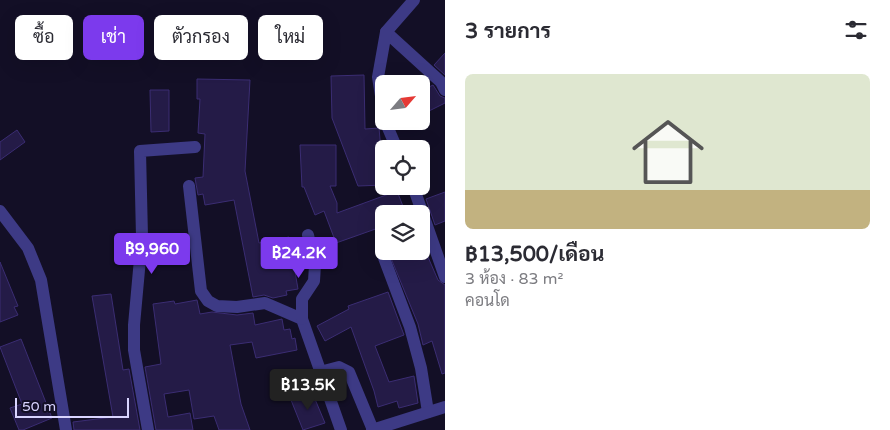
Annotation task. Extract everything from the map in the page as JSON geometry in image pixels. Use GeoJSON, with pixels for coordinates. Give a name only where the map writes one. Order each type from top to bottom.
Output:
{"type":"FeatureCollection","features":[{"type":"Feature","properties":{"kind":"street"},"geometry":{"type":"LineString","coordinates":[[378,75],[386,32],[414,0]]}},
{"type":"Feature","properties":{"kind":"street"},"geometry":{"type":"LineString","coordinates":[[386,32],[441,82],[445,90]]}},
{"type":"Feature","properties":{"kind":"street"},"geometry":{"type":"LineString","coordinates":[[148,430],[134,350],[134,325],[142,237],[140,151],[195,147]]}},
{"type":"Feature","properties":{"kind":"street"},"geometry":{"type":"LineString","coordinates":[[189,186],[201,291],[208,301],[217,306],[237,307],[265,303],[302,319]]}},
{"type":"Feature","properties":{"kind":"street"},"geometry":{"type":"LineString","coordinates":[[416,195],[445,277]]}},
{"type":"Feature","properties":{"kind":"street"},"geometry":{"type":"LineString","coordinates":[[0,210],[28,248],[42,280],[66,430]]}},
{"type":"Feature","properties":{"kind":"street"},"geometry":{"type":"LineString","coordinates":[[308,235],[315,265],[314,281],[302,299],[302,319],[341,430]]}},
{"type":"Feature","properties":{"kind":"street"},"geometry":{"type":"LineString","coordinates":[[385,260],[410,327],[421,368],[428,412]]}},
{"type":"Feature","properties":{"kind":"street"},"geometry":{"type":"LineString","coordinates":[[320,372],[339,367],[349,372],[372,430],[445,408]]}},
{"type":"Feature","properties":{"kind":"building"},"geometry":{"type":"Polygon","coordinates":[[[445,53],[445,75],[434,65],[445,53]]]}},
{"type":"Feature","properties":{"kind":"building"},"geometry":{"type":"Polygon","coordinates":[[[364,75],[365,129],[379,130],[380,140],[375,140],[375,185],[358,186],[332,118],[331,76],[364,75]]]}},
{"type":"Feature","properties":{"kind":"building"},"geometry":{"type":"Polygon","coordinates":[[[197,79],[250,80],[245,171],[259,243],[289,237],[298,289],[286,291],[287,295],[273,298],[264,295],[253,297],[234,200],[205,205],[203,194],[198,195],[195,178],[203,177],[205,134],[198,133],[200,99],[197,99],[197,79]]]}},
{"type":"Feature","properties":{"kind":"building"},"geometry":{"type":"Polygon","coordinates":[[[433,85],[440,96],[445,98],[445,103],[430,110],[430,86],[433,85]]]}},
{"type":"Feature","properties":{"kind":"building"},"geometry":{"type":"Polygon","coordinates":[[[150,90],[169,90],[169,131],[151,132],[150,90]]]}},
{"type":"Feature","properties":{"kind":"building"},"geometry":{"type":"Polygon","coordinates":[[[17,130],[25,142],[0,160],[0,142],[17,130]]]}},
{"type":"Feature","properties":{"kind":"building"},"geometry":{"type":"Polygon","coordinates":[[[300,145],[336,145],[336,186],[330,186],[337,203],[337,213],[386,195],[399,195],[402,205],[375,205],[375,229],[336,243],[324,211],[315,215],[304,187],[302,187],[300,145]]]}},
{"type":"Feature","properties":{"kind":"building"},"geometry":{"type":"Polygon","coordinates":[[[445,192],[445,221],[435,225],[430,205],[428,205],[426,199],[445,192]]]}},
{"type":"Feature","properties":{"kind":"building"},"geometry":{"type":"Polygon","coordinates":[[[392,260],[429,260],[438,280],[445,285],[445,373],[442,374],[432,341],[423,345],[418,324],[392,260]]]}},
{"type":"Feature","properties":{"kind":"building"},"geometry":{"type":"Polygon","coordinates":[[[0,262],[18,306],[14,307],[18,315],[0,322],[0,262]]]}},
{"type":"Feature","properties":{"kind":"building"},"geometry":{"type":"Polygon","coordinates":[[[388,292],[404,335],[375,346],[389,382],[414,376],[418,403],[399,408],[397,401],[378,407],[351,327],[325,341],[317,326],[349,309],[348,306],[388,292]]]}},
{"type":"Feature","properties":{"kind":"building"},"geometry":{"type":"Polygon","coordinates":[[[111,294],[123,370],[129,369],[140,430],[74,430],[73,422],[113,417],[92,296],[111,294]]]}},
{"type":"Feature","properties":{"kind":"building"},"geometry":{"type":"Polygon","coordinates":[[[197,300],[200,314],[212,312],[237,315],[253,313],[255,325],[282,319],[284,330],[290,329],[292,339],[295,338],[297,350],[256,358],[252,342],[230,345],[241,404],[250,430],[219,430],[214,416],[194,419],[189,390],[164,394],[168,417],[190,413],[193,430],[156,430],[145,367],[161,364],[153,304],[174,301],[175,304],[197,300]]]}},
{"type":"Feature","properties":{"kind":"building"},"geometry":{"type":"Polygon","coordinates":[[[21,339],[52,418],[19,430],[10,408],[22,404],[0,347],[21,339]]]}},
{"type":"Feature","properties":{"kind":"building"},"geometry":{"type":"Polygon","coordinates":[[[312,392],[325,423],[303,430],[291,400],[312,392]]]}}]}
